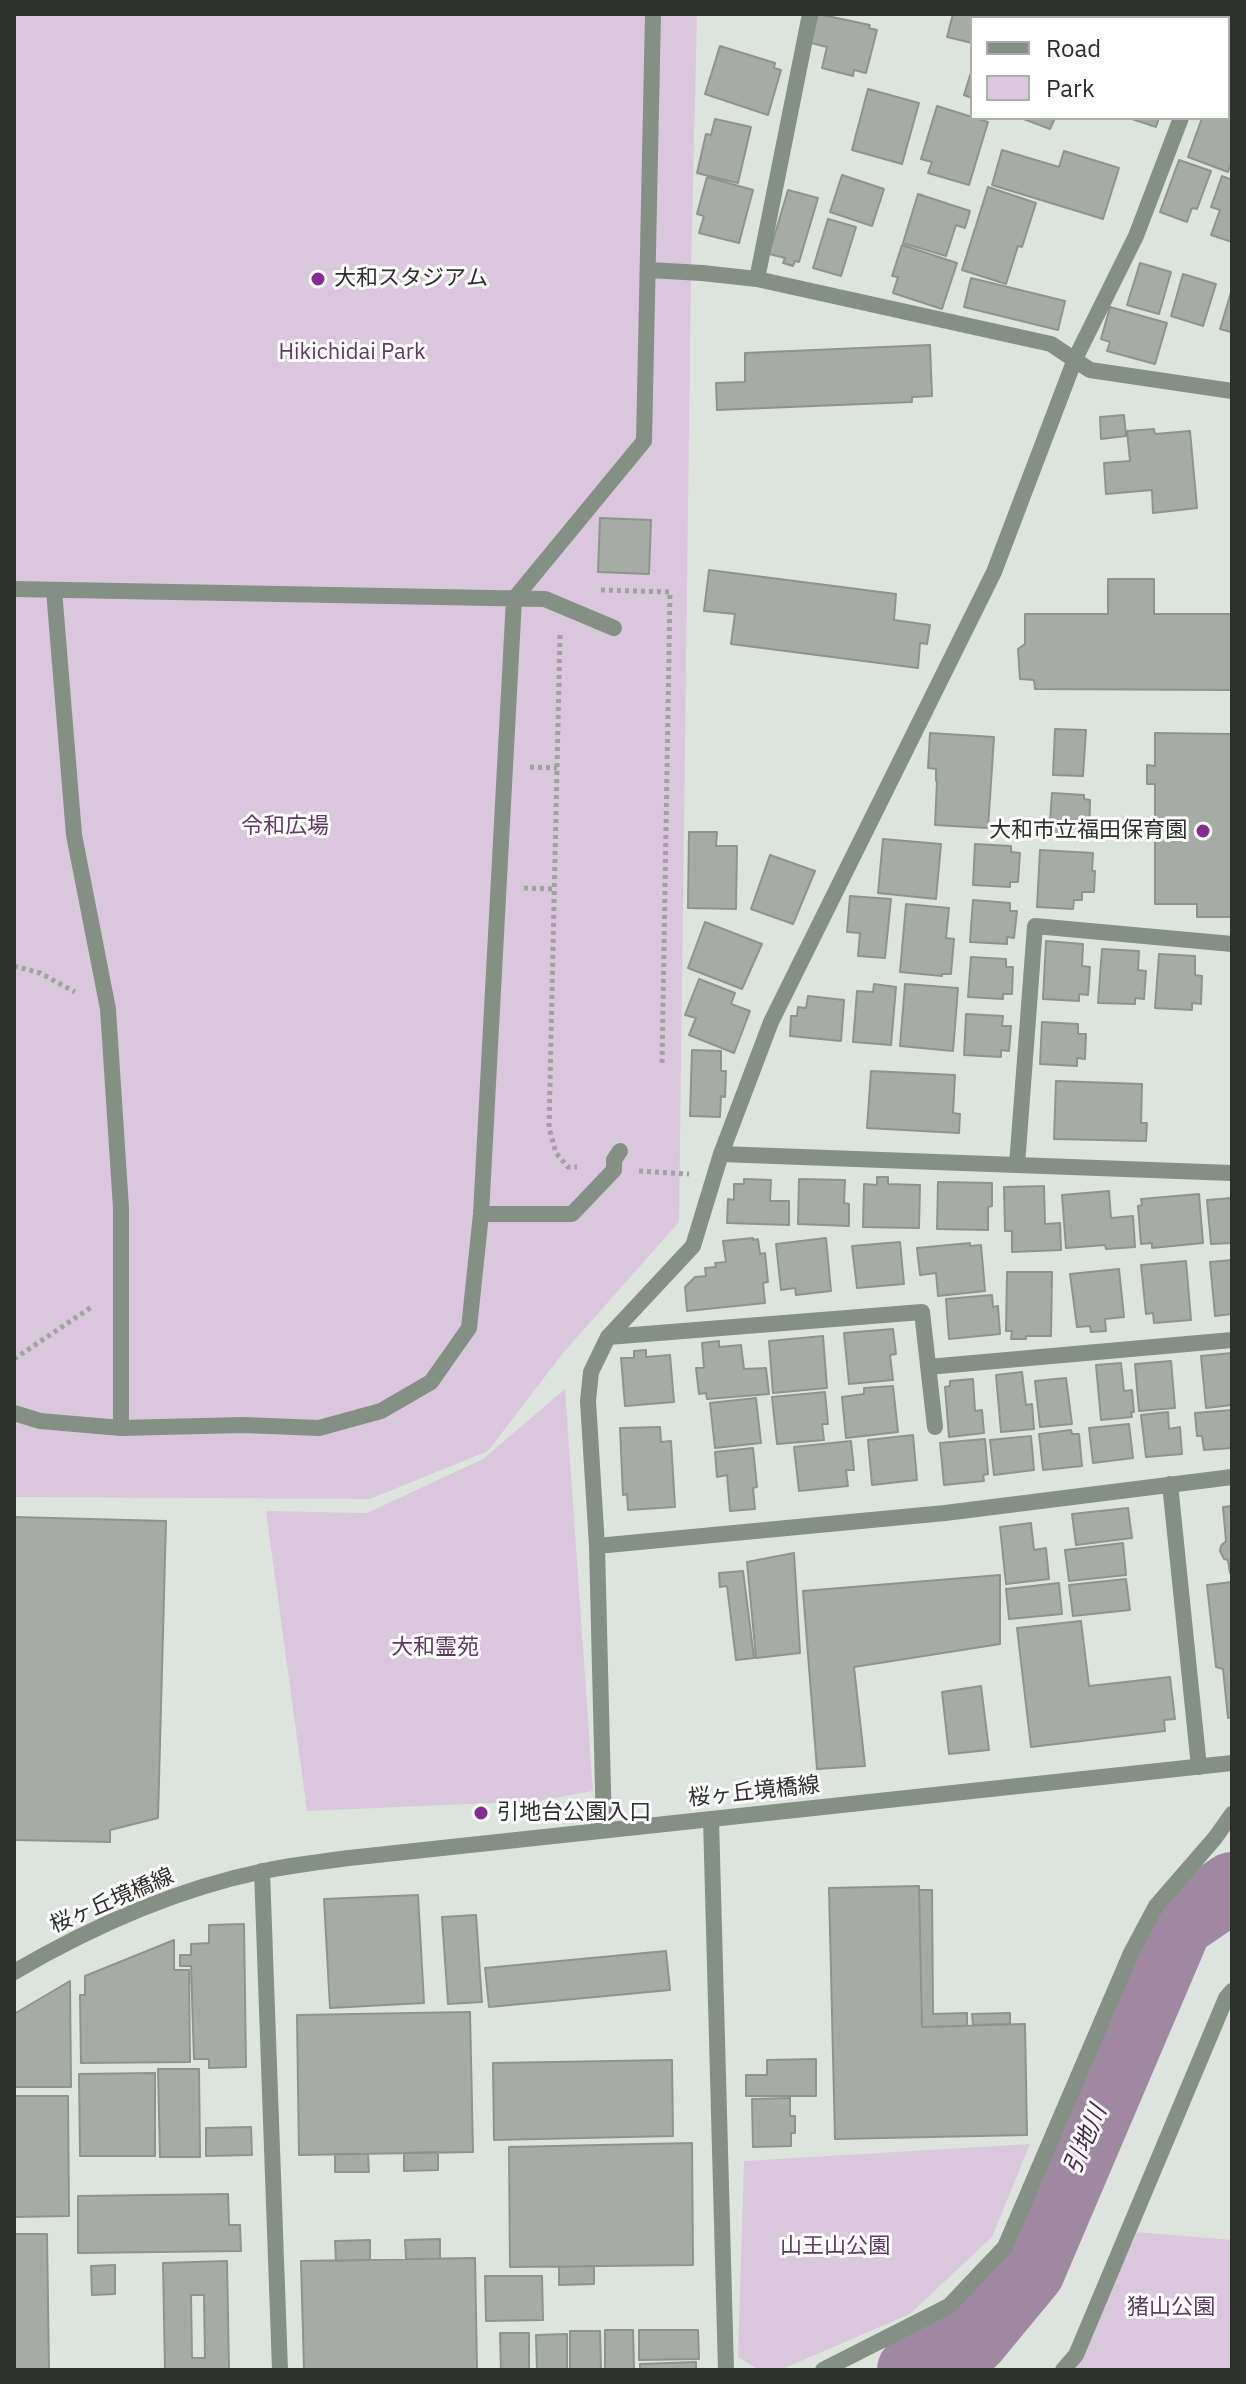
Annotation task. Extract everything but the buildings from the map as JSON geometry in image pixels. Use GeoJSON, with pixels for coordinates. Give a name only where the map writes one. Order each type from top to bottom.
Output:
{"type":"FeatureCollection","features":[{"type":"Feature","properties":{"kind":"street"},"geometry":{"type":"LineString","coordinates":[[14,1413],[40,1421],[121,1428],[243,1425],[319,1428],[381,1411],[431,1382],[469,1328],[481,1214],[514,599],[644,441],[653,14]]}},
{"type":"Feature","properties":{"kind":"street"},"geometry":{"type":"LineString","coordinates":[[757,279],[810,14]]}},
{"type":"Feature","properties":{"kind":"street"},"geometry":{"type":"LineString","coordinates":[[604,1830],[597,1546],[588,1401],[591,1372],[608,1337],[693,1246],[721,1154],[771,1022],[994,572],[1075,359],[1136,236],[1180,120]]}},
{"type":"Feature","properties":{"kind":"street"},"geometry":{"type":"LineString","coordinates":[[649,270],[757,279],[1051,344],[1090,370],[1232,391]]}},
{"type":"Feature","properties":{"kind":"street"},"geometry":{"type":"LineString","coordinates":[[14,589],[545,599],[614,628]]}},
{"type":"Feature","properties":{"kind":"street"},"geometry":{"type":"LineString","coordinates":[[54,590],[74,835],[108,1009],[121,1208],[121,1428]]}},
{"type":"Feature","properties":{"kind":"street"},"geometry":{"type":"LineString","coordinates":[[1017,1165],[1035,926],[1232,944]]}},
{"type":"Feature","properties":{"kind":"street"},"geometry":{"type":"LineString","coordinates":[[481,1214],[572,1214],[614,1170],[614,1160],[620,1151]]}},
{"type":"Feature","properties":{"kind":"street"},"geometry":{"type":"LineString","coordinates":[[721,1154],[1232,1173]]}},
{"type":"Feature","properties":{"kind":"street"},"geometry":{"type":"LineString","coordinates":[[608,1337],[922,1312],[935,1427]]}},
{"type":"Feature","properties":{"kind":"street"},"geometry":{"type":"LineString","coordinates":[[928,1367],[1232,1340]]}},
{"type":"Feature","properties":{"kind":"street"},"geometry":{"type":"LineString","coordinates":[[597,1546],[945,1513],[1232,1477]]}},
{"type":"Feature","properties":{"kind":"street"},"geometry":{"type":"LineString","coordinates":[[1170,1484],[1199,1767]]}},
{"type":"Feature","properties":{"kind":"street","name":"桜ヶ丘境橋線"},"geometry":{"type":"LineString","coordinates":[[14,1972],[61,1944],[159,1901],[262,1871],[349,1858],[1232,1763]]}},
{"type":"Feature","properties":{"kind":"street"},"geometry":{"type":"LineString","coordinates":[[823,2370],[949,2306],[1005,2247],[1131,1953],[1156,1906],[1232,1814]]}},
{"type":"Feature","properties":{"kind":"street"},"geometry":{"type":"LineString","coordinates":[[711,1819],[726,2370]]}},
{"type":"Feature","properties":{"kind":"street"},"geometry":{"type":"LineString","coordinates":[[262,1871],[280,2370]]}},
{"type":"Feature","properties":{"kind":"street"},"geometry":{"type":"LineString","coordinates":[[1063,2370],[1076,2355],[1226,1998],[1232,1991]]}},
{"type":"Feature","properties":{"kind":"path"},"geometry":{"type":"LineString","coordinates":[[592,590],[670,592],[662,1065]]}},
{"type":"Feature","properties":{"kind":"path"},"geometry":{"type":"LineString","coordinates":[[561,606],[549,1128],[556,1153],[568,1167],[716,1175]]}},
{"type":"Feature","properties":{"kind":"path"},"geometry":{"type":"LineString","coordinates":[[14,966],[40,973],[108,1009]]}},
{"type":"Feature","properties":{"kind":"path"},"geometry":{"type":"LineString","coordinates":[[14,1359],[98,1302]]}},
{"type":"Feature","properties":{"kind":"green space","name":"Hikichidai Park"},"geometry":{"type":"Polygon","coordinates":[[[14,14],[697,14],[679,1222],[563,1353],[488,1451],[370,1499],[14,1497],[14,14]]]}},
{"type":"Feature","properties":{"kind":"green space","name":"大和霊苑"},"geometry":{"type":"Polygon","coordinates":[[[565,1389],[593,1791],[539,1801],[307,1811],[266,1511],[367,1513],[483,1459],[565,1389]]]}},
{"type":"Feature","properties":{"kind":"green space","name":"山王山公園"},"geometry":{"type":"Polygon","coordinates":[[[1030,2144],[992,2237],[910,2314],[780,2370],[759,2370],[738,2357],[744,2161],[1030,2144]]]}},
{"type":"Feature","properties":{"kind":"green space","name":"猪山公園"},"geometry":{"type":"Polygon","coordinates":[[[1137,2232],[1232,2240],[1232,2370],[1075,2370],[1137,2232]]]}},
{"type":"Feature","properties":{"kind":"waterway","name":"引地川"},"geometry":{"type":"LineString","coordinates":[[912,2370],[973,2340],[1030,2271],[1178,1924],[1232,1887]]}},
{"type":"Feature","properties":{"kind":"place","name":"大和スタジアム"},"geometry":{"type":"Point","coordinates":[318,279]}},
{"type":"Feature","properties":{"kind":"place","name":"大和市立福田保育園"},"geometry":{"type":"Point","coordinates":[1203,831]}},
{"type":"Feature","properties":{"kind":"place","name":"引地台公園入口"},"geometry":{"type":"Point","coordinates":[481,1813]}},
{"type":"Feature","properties":{"kind":"park label","name":"令和広場"},"geometry":{"type":"Point","coordinates":[285,827]}}]}
